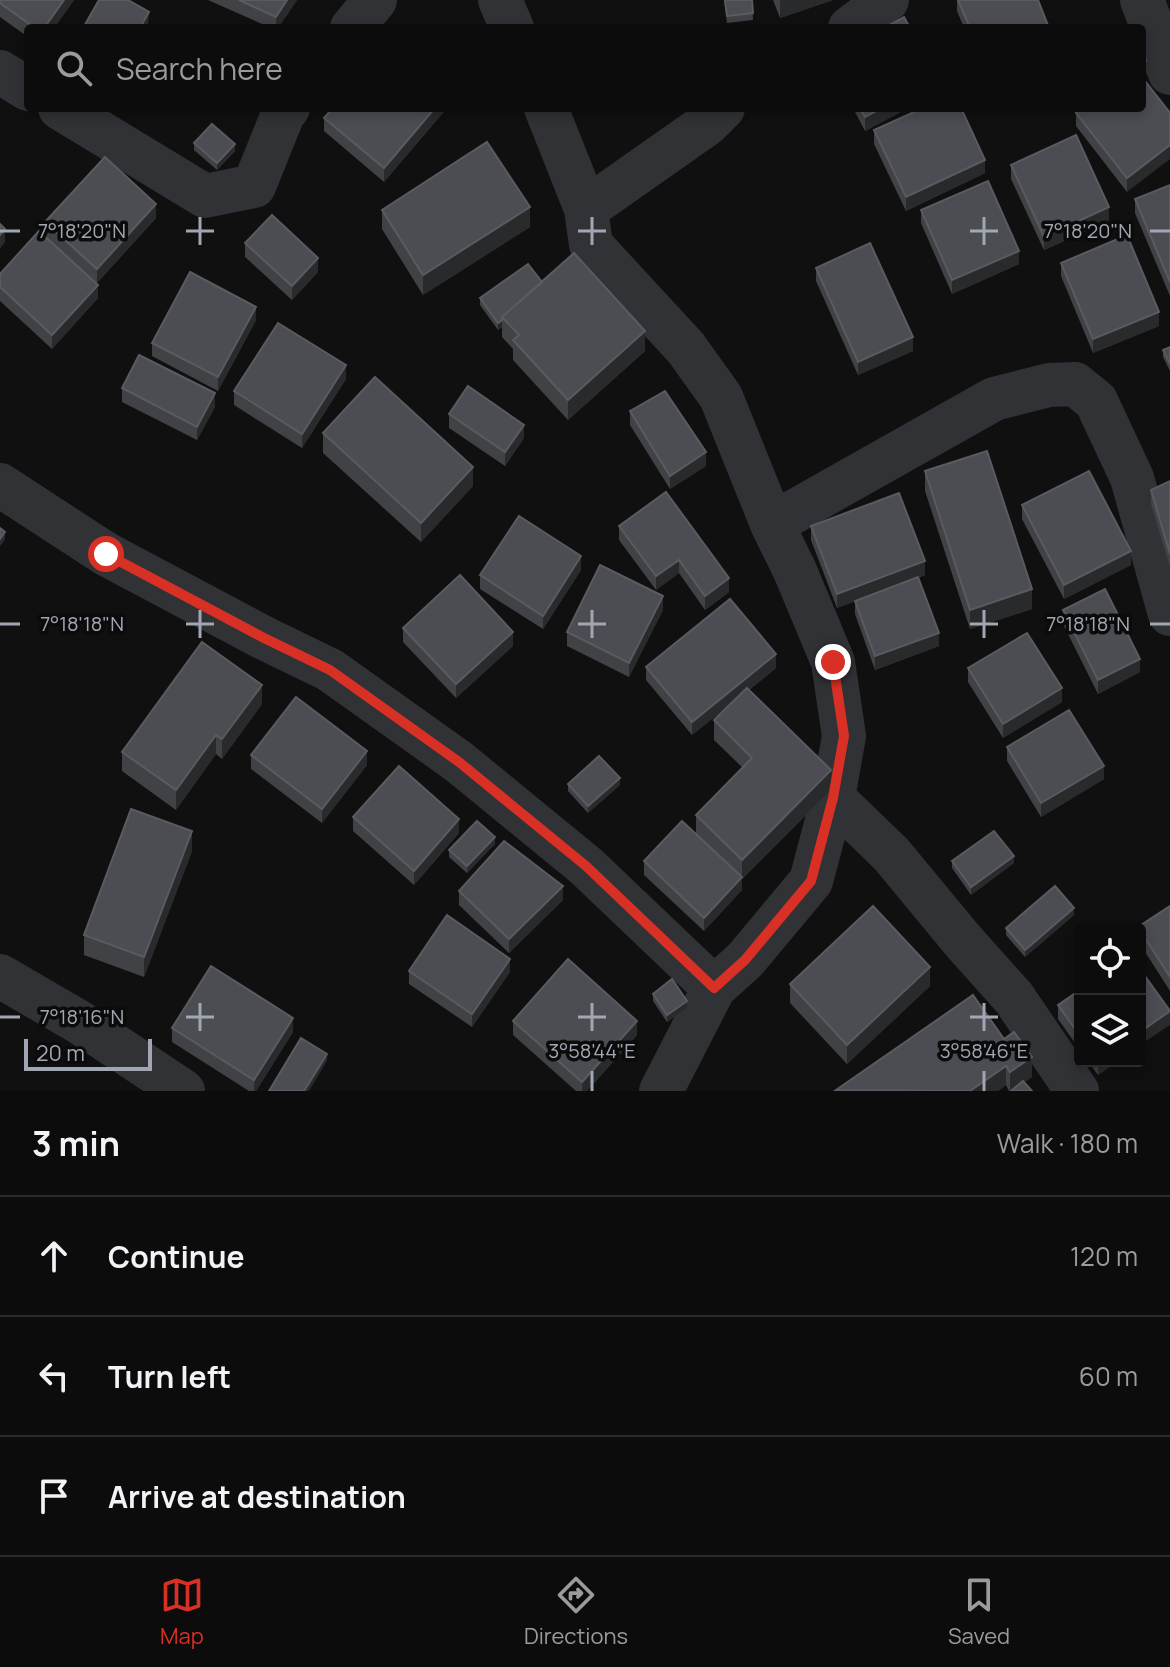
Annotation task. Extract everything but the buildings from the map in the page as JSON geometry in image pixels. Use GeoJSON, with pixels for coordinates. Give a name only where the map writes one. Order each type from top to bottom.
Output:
{"type":"FeatureCollection","features":[{"type":"Feature","properties":{"kind":"street"},"geometry":{"type":"LineString","coordinates":[[355,24],[375,0]]}},
{"type":"Feature","properties":{"kind":"street"},"geometry":{"type":"LineString","coordinates":[[500,0],[510,24]]}},
{"type":"Feature","properties":{"kind":"street"},"geometry":{"type":"LineString","coordinates":[[855,24],[887,0]]}},
{"type":"Feature","properties":{"kind":"street"},"geometry":{"type":"LineString","coordinates":[[1142,0],[1170,73]]}},
{"type":"Feature","properties":{"kind":"street"},"geometry":{"type":"LineString","coordinates":[[0,72],[24,87]]}},
{"type":"Feature","properties":{"kind":"street"},"geometry":{"type":"LineString","coordinates":[[67,112],[205,196],[254,186],[285,112]]}},
{"type":"Feature","properties":{"kind":"street"},"geometry":{"type":"LineString","coordinates":[[548,112],[586,209],[591,245],[686,348],[721,397],[772,524],[833,662],[844,736],[833,798],[811,881],[745,960],[714,988],[661,1091]]}},
{"type":"Feature","properties":{"kind":"street"},"geometry":{"type":"LineString","coordinates":[[586,209],[707,124],[719,112]]}},
{"type":"Feature","properties":{"kind":"street"},"geometry":{"type":"LineString","coordinates":[[772,524],[994,399],[1049,385],[1075,384],[1096,401],[1132,478],[1170,614]]}},
{"type":"Feature","properties":{"kind":"street"},"geometry":{"type":"LineString","coordinates":[[0,485],[106,554],[330,670],[459,762],[574,856],[714,988]]}},
{"type":"Feature","properties":{"kind":"street"},"geometry":{"type":"LineString","coordinates":[[833,798],[891,854],[1014,998],[1077,1091]]}},
{"type":"Feature","properties":{"kind":"street"},"geometry":{"type":"LineString","coordinates":[[0,976],[79,1022],[183,1091]]}},
{"type":"Feature","properties":{"kind":"route"},"geometry":{"type":"LineString","coordinates":[[106,554],[330,670],[459,762],[586,866],[714,988],[745,960],[811,881],[833,798],[844,736],[833,662]]}}]}
